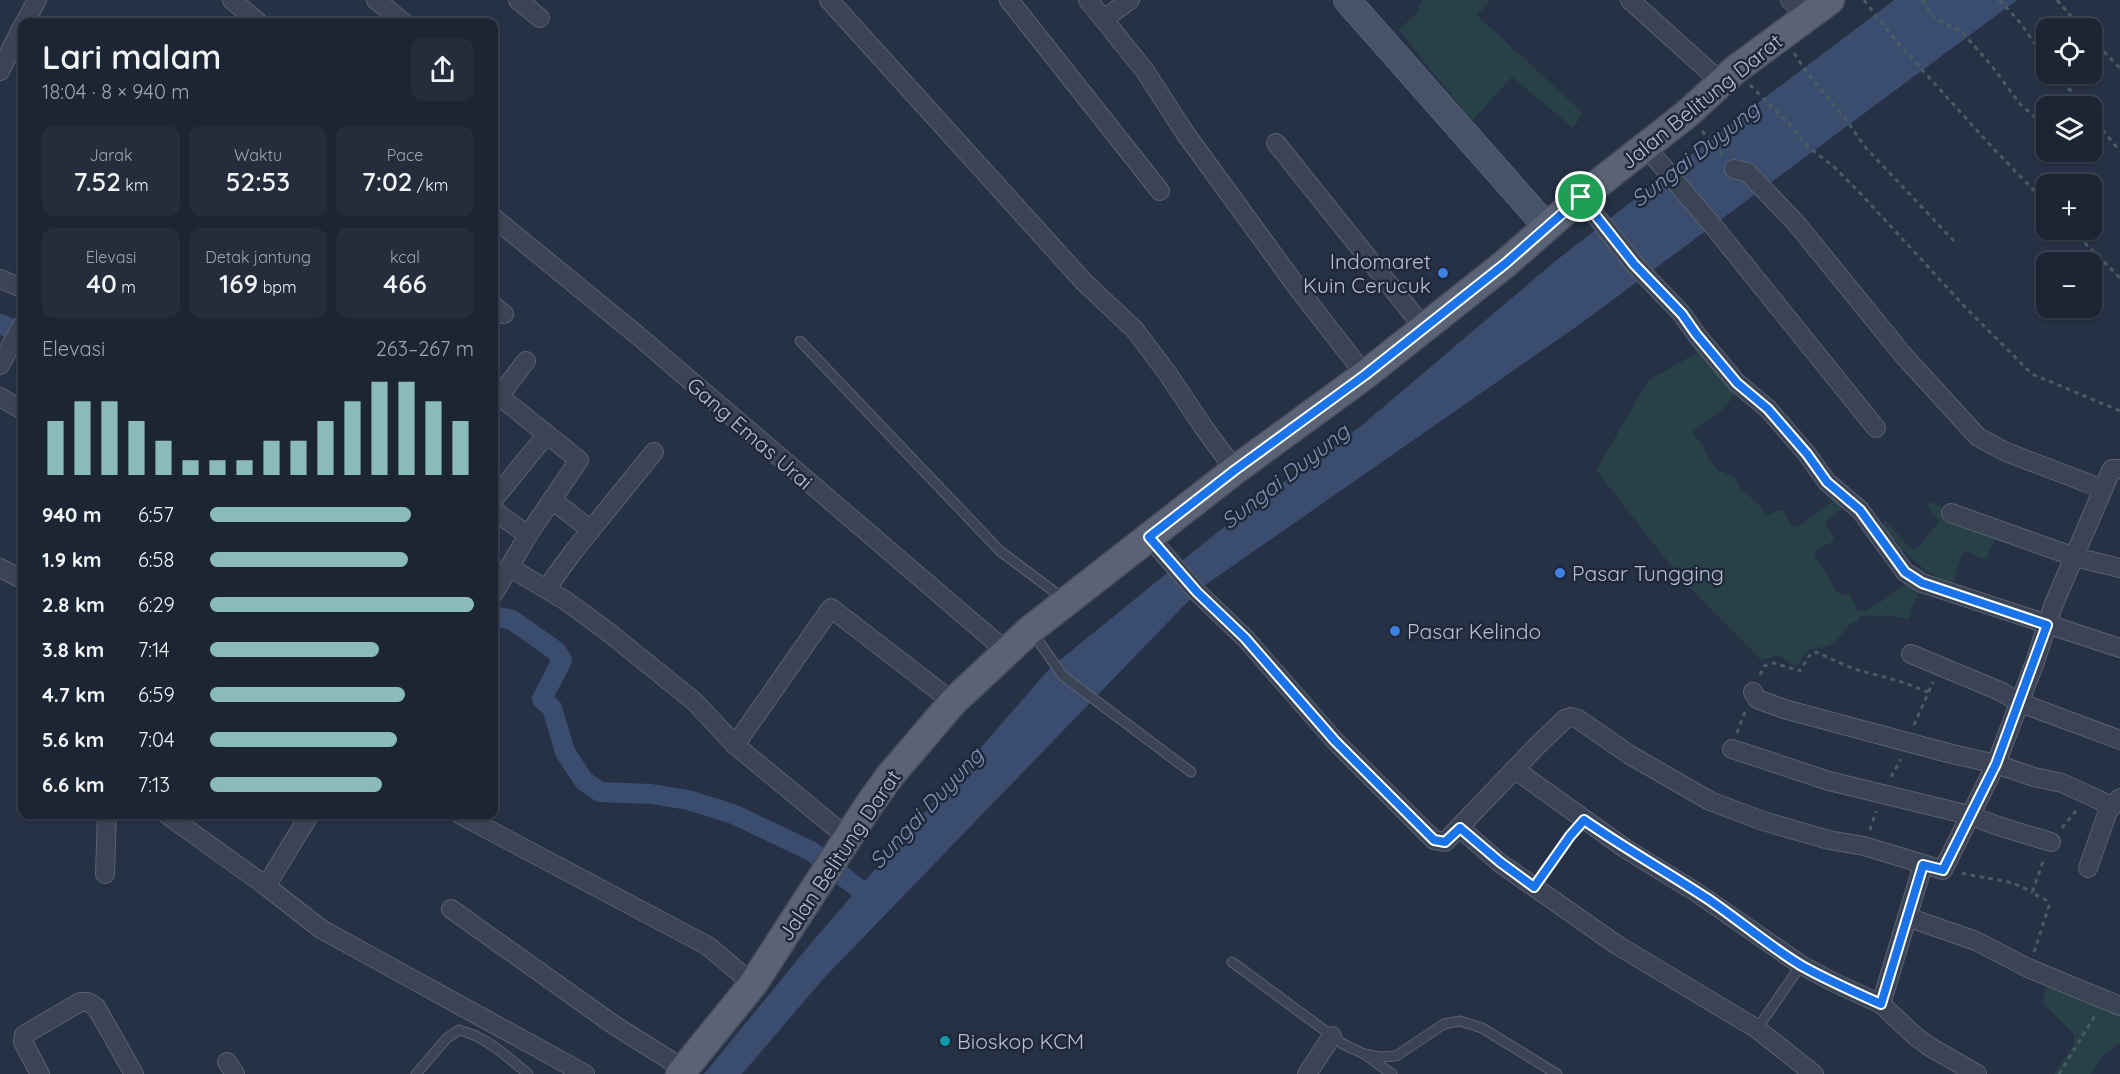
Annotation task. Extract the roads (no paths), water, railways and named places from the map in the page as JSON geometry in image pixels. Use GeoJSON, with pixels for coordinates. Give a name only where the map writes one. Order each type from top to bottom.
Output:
{"type":"FeatureCollection","features":[{"type":"Feature","properties":{"kind":"main road"},"geometry":{"type":"LineString","coordinates":[[1347,0],[1547,227]]}},
{"type":"Feature","properties":{"kind":"main road","name":"Jalan Belitung Darat"},"geometry":{"type":"LineString","coordinates":[[682,1071],[753,984],[868,805],[889,777],[953,702],[1006,651],[1065,601],[1111,568],[1235,470],[1365,375],[1581,197],[1652,154],[1687,114],[1728,76],[1781,34],[1799,8],[1830,0]]}},
{"type":"Feature","properties":{"kind":"street"},"geometry":{"type":"LineString","coordinates":[[232,0],[253,18]]}},
{"type":"Feature","properties":{"kind":"street"},"geometry":{"type":"LineString","coordinates":[[376,0],[398,18]]}},
{"type":"Feature","properties":{"kind":"street"},"geometry":{"type":"LineString","coordinates":[[518,0],[540,18]]}},
{"type":"Feature","properties":{"kind":"street"},"geometry":{"type":"LineString","coordinates":[[829,0],[1085,283],[1134,329],[1235,470]]}},
{"type":"Feature","properties":{"kind":"street"},"geometry":{"type":"LineString","coordinates":[[1009,0],[1160,191]]}},
{"type":"Feature","properties":{"kind":"street"},"geometry":{"type":"LineString","coordinates":[[1088,0],[1145,71],[1185,133],[1300,291],[1365,375]]}},
{"type":"Feature","properties":{"kind":"street"},"geometry":{"type":"LineString","coordinates":[[1104,18],[1130,0]]}},
{"type":"Feature","properties":{"kind":"street"},"geometry":{"type":"LineString","coordinates":[[1630,0],[1728,76]]}},
{"type":"Feature","properties":{"kind":"street"},"geometry":{"type":"LineString","coordinates":[[0,70],[18,35]]}},
{"type":"Feature","properties":{"kind":"street"},"geometry":{"type":"LineString","coordinates":[[1276,143],[1424,328]]}},
{"type":"Feature","properties":{"kind":"street"},"geometry":{"type":"LineString","coordinates":[[1652,154],[1876,428]]}},
{"type":"Feature","properties":{"kind":"street"},"geometry":{"type":"LineString","coordinates":[[1734,169],[1747,172],[1796,223],[1904,356],[1978,437],[2006,452],[2103,489]]}},
{"type":"Feature","properties":{"kind":"street"},"geometry":{"type":"LineString","coordinates":[[1581,197],[1634,264],[1682,314],[1737,383],[1768,409],[1807,454],[1827,482],[1860,510],[1905,572],[1922,583],[2120,648]]}},
{"type":"Feature","properties":{"kind":"street","name":"Gang Emas Urai"},"geometry":{"type":"LineString","coordinates":[[498,221],[636,334],[1006,651]]}},
{"type":"Feature","properties":{"kind":"street"},"geometry":{"type":"LineString","coordinates":[[0,279],[18,286]]}},
{"type":"Feature","properties":{"kind":"street"},"geometry":{"type":"LineString","coordinates":[[0,365],[18,333]]}},
{"type":"Feature","properties":{"kind":"street"},"geometry":{"type":"LineString","coordinates":[[498,394],[526,361]]}},
{"type":"Feature","properties":{"kind":"street"},"geometry":{"type":"LineString","coordinates":[[0,398],[18,408]]}},
{"type":"Feature","properties":{"kind":"street"},"geometry":{"type":"LineString","coordinates":[[498,399],[579,460],[528,535],[498,585]]}},
{"type":"Feature","properties":{"kind":"street"},"geometry":{"type":"LineString","coordinates":[[498,494],[546,435]]}},
{"type":"Feature","properties":{"kind":"street"},"geometry":{"type":"LineString","coordinates":[[546,589],[654,452]]}},
{"type":"Feature","properties":{"kind":"street"},"geometry":{"type":"LineString","coordinates":[[1149,537],[1197,592],[1245,638],[1335,741],[1434,840],[1445,842],[1560,723],[1571,717],[1578,719],[1630,755],[1710,801],[1762,820],[1829,840],[1864,846],[1943,870],[1996,764],[2035,662],[2053,606],[2103,489],[2112,469],[2120,469]]}},
{"type":"Feature","properties":{"kind":"street"},"geometry":{"type":"LineString","coordinates":[[552,500],[591,530]]}},
{"type":"Feature","properties":{"kind":"street"},"geometry":{"type":"LineString","coordinates":[[1951,513],[2075,557],[2120,568]]}},
{"type":"Feature","properties":{"kind":"street"},"geometry":{"type":"LineString","coordinates":[[498,514],[528,535]]}},
{"type":"Feature","properties":{"kind":"street"},"geometry":{"type":"LineString","coordinates":[[509,567],[546,589],[607,631],[695,702],[837,854]]}},
{"type":"Feature","properties":{"kind":"street"},"geometry":{"type":"LineString","coordinates":[[0,568],[18,577]]}},
{"type":"Feature","properties":{"kind":"street"},"geometry":{"type":"LineString","coordinates":[[735,745],[831,608],[953,702]]}},
{"type":"Feature","properties":{"kind":"street"},"geometry":{"type":"LineString","coordinates":[[1911,654],[2002,692],[2018,702],[2120,740]]}},
{"type":"Feature","properties":{"kind":"street"},"geometry":{"type":"LineString","coordinates":[[1753,692],[1757,699],[1784,709],[1996,764],[2034,777],[2062,783],[2083,793],[2116,802],[2108,811],[2088,868]]}},
{"type":"Feature","properties":{"kind":"street"},"geometry":{"type":"LineString","coordinates":[[1732,749],[1829,781],[1969,815],[2051,842]]}},
{"type":"Feature","properties":{"kind":"street"},"geometry":{"type":"LineString","coordinates":[[1514,770],[1626,849],[1735,917],[1768,944],[1833,982],[1881,1004],[1922,1041],[1977,1074]]}},
{"type":"Feature","properties":{"kind":"street"},"geometry":{"type":"LineString","coordinates":[[105,874],[107,819]]}},
{"type":"Feature","properties":{"kind":"street"},"geometry":{"type":"LineString","coordinates":[[173,819],[266,886],[321,930],[585,1074]]}},
{"type":"Feature","properties":{"kind":"street"},"geometry":{"type":"LineString","coordinates":[[266,886],[307,819]]}},
{"type":"Feature","properties":{"kind":"street"},"geometry":{"type":"LineString","coordinates":[[468,819],[708,946],[753,984]]}},
{"type":"Feature","properties":{"kind":"street"},"geometry":{"type":"LineString","coordinates":[[1460,828],[1500,862],[1617,945],[1756,1029],[1803,1071]]}},
{"type":"Feature","properties":{"kind":"street"},"geometry":{"type":"LineString","coordinates":[[1881,1004],[1923,865]]}},
{"type":"Feature","properties":{"kind":"street"},"geometry":{"type":"LineString","coordinates":[[451,909],[682,1071]]}},
{"type":"Feature","properties":{"kind":"street"},"geometry":{"type":"LineString","coordinates":[[1907,917],[1976,941],[2028,968],[2113,1003]]}},
{"type":"Feature","properties":{"kind":"street"},"geometry":{"type":"LineString","coordinates":[[40,1074],[22,1042],[24,1035],[80,1002],[88,1002],[96,1007],[134,1074]]}},
{"type":"Feature","properties":{"kind":"street"},"geometry":{"type":"LineString","coordinates":[[1307,1074],[1332,1036]]}},
{"type":"Feature","properties":{"kind":"lane"},"geometry":{"type":"LineString","coordinates":[[800,341],[1000,551],[1065,601]]}},
{"type":"Feature","properties":{"kind":"lane"},"geometry":{"type":"LineString","coordinates":[[1030,630],[1063,676],[1191,772]]}},
{"type":"Feature","properties":{"kind":"lane"},"geometry":{"type":"LineString","coordinates":[[1232,962],[1343,1044],[1364,1054],[1392,1074]]}},
{"type":"Feature","properties":{"kind":"lane"},"geometry":{"type":"LineString","coordinates":[[1756,1029],[1801,965]]}},
{"type":"Feature","properties":{"kind":"lane"},"geometry":{"type":"LineString","coordinates":[[1364,1054],[1380,1057],[1396,1056],[1444,1024],[1460,1022],[1482,1028],[1557,1074]]}},
{"type":"Feature","properties":{"kind":"lane"},"geometry":{"type":"LineString","coordinates":[[416,1074],[447,1038],[459,1030],[474,1034],[492,1044],[528,1074]]}},
{"type":"Feature","properties":{"kind":"water","name":"Sungai Duyung"},"geometry":{"type":"Polygon","coordinates":[[[1894,0],[2017,0],[1583,322],[1201,588],[824,978],[742,1074],[704,1074],[812,942],[1050,668],[1245,510],[1361,426],[1553,263],[1894,0]]]}},
{"type":"Feature","properties":{"kind":"waterway"},"geometry":{"type":"LineString","coordinates":[[0,324],[18,331]]}},
{"type":"Feature","properties":{"kind":"waterway"},"geometry":{"type":"LineString","coordinates":[[498,617],[512,620],[556,651],[562,660],[542,699],[552,708],[565,752],[584,781],[600,792],[651,794],[688,800],[733,814],[811,851],[873,900]]}},
{"type":"Feature","properties":{"kind":"place","name":"Indomaret Kuin Cerucuk"},"geometry":{"type":"Point","coordinates":[1443,273]}},
{"type":"Feature","properties":{"kind":"place","name":"Pasar Tungging"},"geometry":{"type":"Point","coordinates":[1560,573]}},
{"type":"Feature","properties":{"kind":"place","name":"Pasar Kelindo"},"geometry":{"type":"Point","coordinates":[1395,631]}},
{"type":"Feature","properties":{"kind":"place","name":"Bioskop KCM"},"geometry":{"type":"Point","coordinates":[945,1041]}}]}
